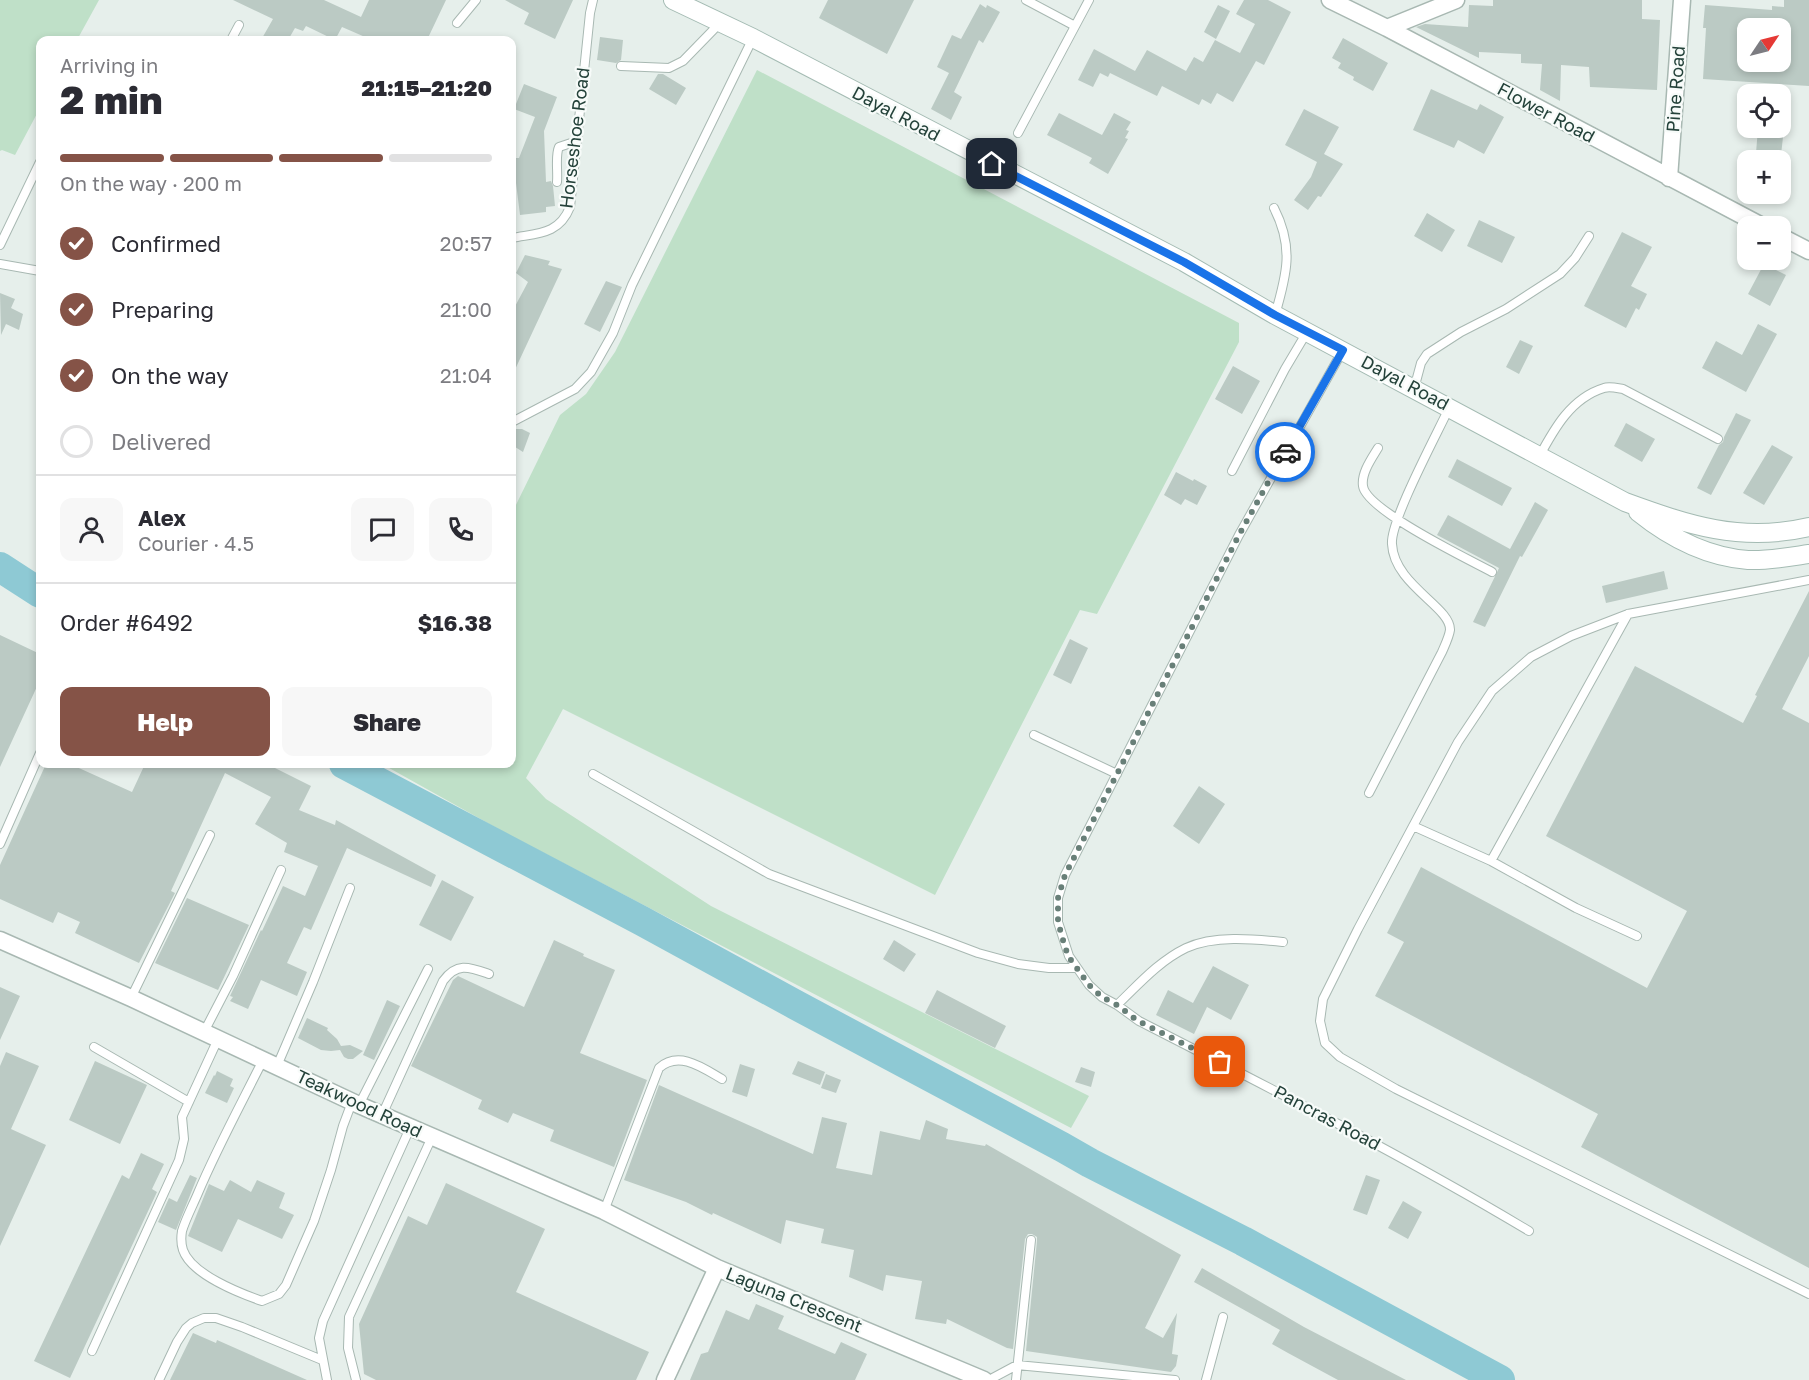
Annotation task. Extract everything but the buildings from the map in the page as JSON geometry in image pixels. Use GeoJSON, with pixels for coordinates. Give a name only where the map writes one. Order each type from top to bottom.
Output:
{"type":"FeatureCollection","features":[{"type":"Feature","properties":{"kind":"street","name":"Dayal Road"},"geometry":{"type":"LineString","coordinates":[[673,0],[753,38],[1184,262],[1275,315],[1624,502],[1712,530],[1740,534],[1770,534],[1809,527]]}},
{"type":"Feature","properties":{"kind":"street","name":"Flower Road"},"geometry":{"type":"LineString","coordinates":[[1330,0],[1743,216]]}},
{"type":"Feature","properties":{"kind":"street"},"geometry":{"type":"LineString","coordinates":[[1387,28],[1456,0]]}},
{"type":"Feature","properties":{"kind":"street","name":"Pine Road"},"geometry":{"type":"LineString","coordinates":[[1669,178],[1682,0]]}},
{"type":"Feature","properties":{"kind":"street"},"geometry":{"type":"LineString","coordinates":[[1791,242],[1809,251]]}},
{"type":"Feature","properties":{"kind":"street","name":"Dayal Road"},"geometry":{"type":"LineString","coordinates":[[1624,502],[1656,527],[1690,545],[1724,556],[1749,560],[1809,554]]}},
{"type":"Feature","properties":{"kind":"street","name":"Teakwood Road"},"geometry":{"type":"LineString","coordinates":[[0,940],[131,998],[356,1104],[604,1211],[717,1268]]}},
{"type":"Feature","properties":{"kind":"street","name":"Laguna Crescent"},"geometry":{"type":"LineString","coordinates":[[665,1380],[717,1268],[984,1380]]}},
{"type":"Feature","properties":{"kind":"lane"},"geometry":{"type":"LineString","coordinates":[[457,23],[476,0]]}},
{"type":"Feature","properties":{"kind":"lane","name":"Horseshoe Road"},"geometry":{"type":"LineString","coordinates":[[516,237],[554,228],[565,218],[570,207],[593,0]]}},
{"type":"Feature","properties":{"kind":"lane"},"geometry":{"type":"LineString","coordinates":[[1026,0],[1075,26]]}},
{"type":"Feature","properties":{"kind":"lane"},"geometry":{"type":"LineString","coordinates":[[1018,133],[1089,0]]}},
{"type":"Feature","properties":{"kind":"lane"},"geometry":{"type":"LineString","coordinates":[[621,66],[669,68],[683,61],[720,22]]}},
{"type":"Feature","properties":{"kind":"lane"},"geometry":{"type":"LineString","coordinates":[[233,36],[239,25]]}},
{"type":"Feature","properties":{"kind":"lane"},"geometry":{"type":"LineString","coordinates":[[516,420],[575,389],[591,372],[613,333],[632,285],[753,38]]}},
{"type":"Feature","properties":{"kind":"lane"},"geometry":{"type":"LineString","coordinates":[[557,182],[556,152],[559,147],[577,141]]}},
{"type":"Feature","properties":{"kind":"lane"},"geometry":{"type":"LineString","coordinates":[[0,245],[36,170]]}},
{"type":"Feature","properties":{"kind":"lane"},"geometry":{"type":"LineString","coordinates":[[1274,208],[1284,226],[1287,244],[1284,284],[1275,315]]}},
{"type":"Feature","properties":{"kind":"lane"},"geometry":{"type":"LineString","coordinates":[[1414,389],[1421,363],[1427,354],[1461,332],[1506,309],[1560,274],[1575,258],[1589,236]]}},
{"type":"Feature","properties":{"kind":"lane"},"geometry":{"type":"LineString","coordinates":[[0,264],[36,270]]}},
{"type":"Feature","properties":{"kind":"lane"},"geometry":{"type":"LineString","coordinates":[[1232,471],[1307,332]]}},
{"type":"Feature","properties":{"kind":"lane","name":"Pancras Road"},"geometry":{"type":"LineString","coordinates":[[1343,350],[1239,535],[1065,875],[1058,898],[1058,922],[1068,956],[1089,985],[1102,997],[1138,1021],[1329,1118],[1529,1231]]}},
{"type":"Feature","properties":{"kind":"lane"},"geometry":{"type":"LineString","coordinates":[[1539,457],[1556,427],[1569,410],[1586,396],[1606,387],[1623,389],[1718,439]]}},
{"type":"Feature","properties":{"kind":"lane"},"geometry":{"type":"LineString","coordinates":[[1369,792],[1442,652],[1450,630],[1449,622],[1443,613],[1416,590],[1396,564],[1391,541],[1398,520],[1450,407]]}},
{"type":"Feature","properties":{"kind":"lane"},"geometry":{"type":"LineString","coordinates":[[1378,448],[1367,468],[1362,486],[1370,500],[1398,520],[1492,572]]}},
{"type":"Feature","properties":{"kind":"lane"},"geometry":{"type":"LineString","coordinates":[[1809,580],[1628,614],[1571,636],[1531,657],[1492,691],[1458,742],[1413,826],[1323,999],[1320,1021],[1325,1043],[1340,1057],[1396,1089],[1809,1294]]}},
{"type":"Feature","properties":{"kind":"lane"},"geometry":{"type":"LineString","coordinates":[[1491,861],[1628,614]]}},
{"type":"Feature","properties":{"kind":"lane"},"geometry":{"type":"LineString","coordinates":[[1034,735],[1117,774]]}},
{"type":"Feature","properties":{"kind":"lane"},"geometry":{"type":"LineString","coordinates":[[0,844],[36,762]]}},
{"type":"Feature","properties":{"kind":"lane"},"geometry":{"type":"LineString","coordinates":[[593,774],[770,874],[978,953],[1018,964],[1049,968],[1077,968]]}},
{"type":"Feature","properties":{"kind":"lane"},"geometry":{"type":"LineString","coordinates":[[1413,826],[1491,861],[1576,908],[1637,936]]}},
{"type":"Feature","properties":{"kind":"lane"},"geometry":{"type":"LineString","coordinates":[[131,998],[210,835]]}},
{"type":"Feature","properties":{"kind":"lane"},"geometry":{"type":"LineString","coordinates":[[92,1351],[179,1160],[184,1139],[182,1117],[233,976],[281,870]]}},
{"type":"Feature","properties":{"kind":"lane"},"geometry":{"type":"LineString","coordinates":[[350,888],[314,982],[206,1174],[183,1231],[181,1241],[183,1251],[190,1262],[200,1270],[239,1293],[262,1301],[279,1294],[286,1285],[314,1221],[343,1126],[428,969]]}},
{"type":"Feature","properties":{"kind":"lane"},"geometry":{"type":"LineString","coordinates":[[1117,1005],[1151,972],[1186,948],[1202,943],[1247,938],[1283,942]]}},
{"type":"Feature","properties":{"kind":"lane"},"geometry":{"type":"LineString","coordinates":[[382,1115],[443,981],[456,968],[470,968],[489,974]]}},
{"type":"Feature","properties":{"kind":"lane"},"geometry":{"type":"LineString","coordinates":[[94,1047],[189,1102]]}},
{"type":"Feature","properties":{"kind":"lane"},"geometry":{"type":"LineString","coordinates":[[604,1211],[659,1068],[675,1059],[693,1063],[722,1078]]}},
{"type":"Feature","properties":{"kind":"lane"},"geometry":{"type":"LineString","coordinates":[[327,1380],[319,1338],[323,1321],[411,1128]]}},
{"type":"Feature","properties":{"kind":"lane"},"geometry":{"type":"LineString","coordinates":[[356,1380],[348,1348],[349,1317],[432,1137]]}},
{"type":"Feature","properties":{"kind":"lane"},"geometry":{"type":"LineString","coordinates":[[1016,1380],[1031,1240]]}},
{"type":"Feature","properties":{"kind":"lane"},"geometry":{"type":"LineString","coordinates":[[1206,1380],[1223,1317]]}},
{"type":"Feature","properties":{"kind":"lane"},"geometry":{"type":"LineString","coordinates":[[159,1380],[186,1328],[204,1318],[216,1318],[242,1327],[322,1360]]}},
{"type":"Feature","properties":{"kind":"lane"},"geometry":{"type":"LineString","coordinates":[[989,1380],[1017,1365],[1175,1380]]}},
{"type":"Feature","properties":{"kind":"lane"},"geometry":{"type":"LineString","coordinates":[[1005,1372],[1012,1380]]}},
{"type":"Feature","properties":{"kind":"green space"},"geometry":{"type":"Polygon","coordinates":[[[0,0],[99,0],[79,36],[36,36],[36,116],[15,155],[0,151],[0,0]]]}},
{"type":"Feature","properties":{"kind":"green space"},"geometry":{"type":"Polygon","coordinates":[[[757,70],[1239,323],[1239,342],[1097,614],[1080,610],[935,895],[563,709],[526,778],[546,799],[711,906],[1089,1096],[1071,1128],[502,831],[389,768],[516,768],[516,505],[560,415],[586,394],[615,352],[757,70]]]}},
{"type":"Feature","properties":{"kind":"waterway"},"geometry":{"type":"LineString","coordinates":[[0,567],[36,590]]}},
{"type":"Feature","properties":{"kind":"waterway"},"geometry":{"type":"LineString","coordinates":[[352,768],[642,921],[1090,1163],[1243,1241],[1500,1380]]}},
{"type":"Feature","properties":{"kind":"way so far"},"geometry":{"type":"LineString","coordinates":[[1220,1062],[1138,1021],[1102,997],[1089,985],[1068,956],[1058,922],[1058,898],[1065,875],[1239,535],[1285,452]]}},
{"type":"Feature","properties":{"kind":"route"},"geometry":{"type":"LineString","coordinates":[[992,164],[1184,262],[1275,315],[1343,350],[1285,452]]}}]}
